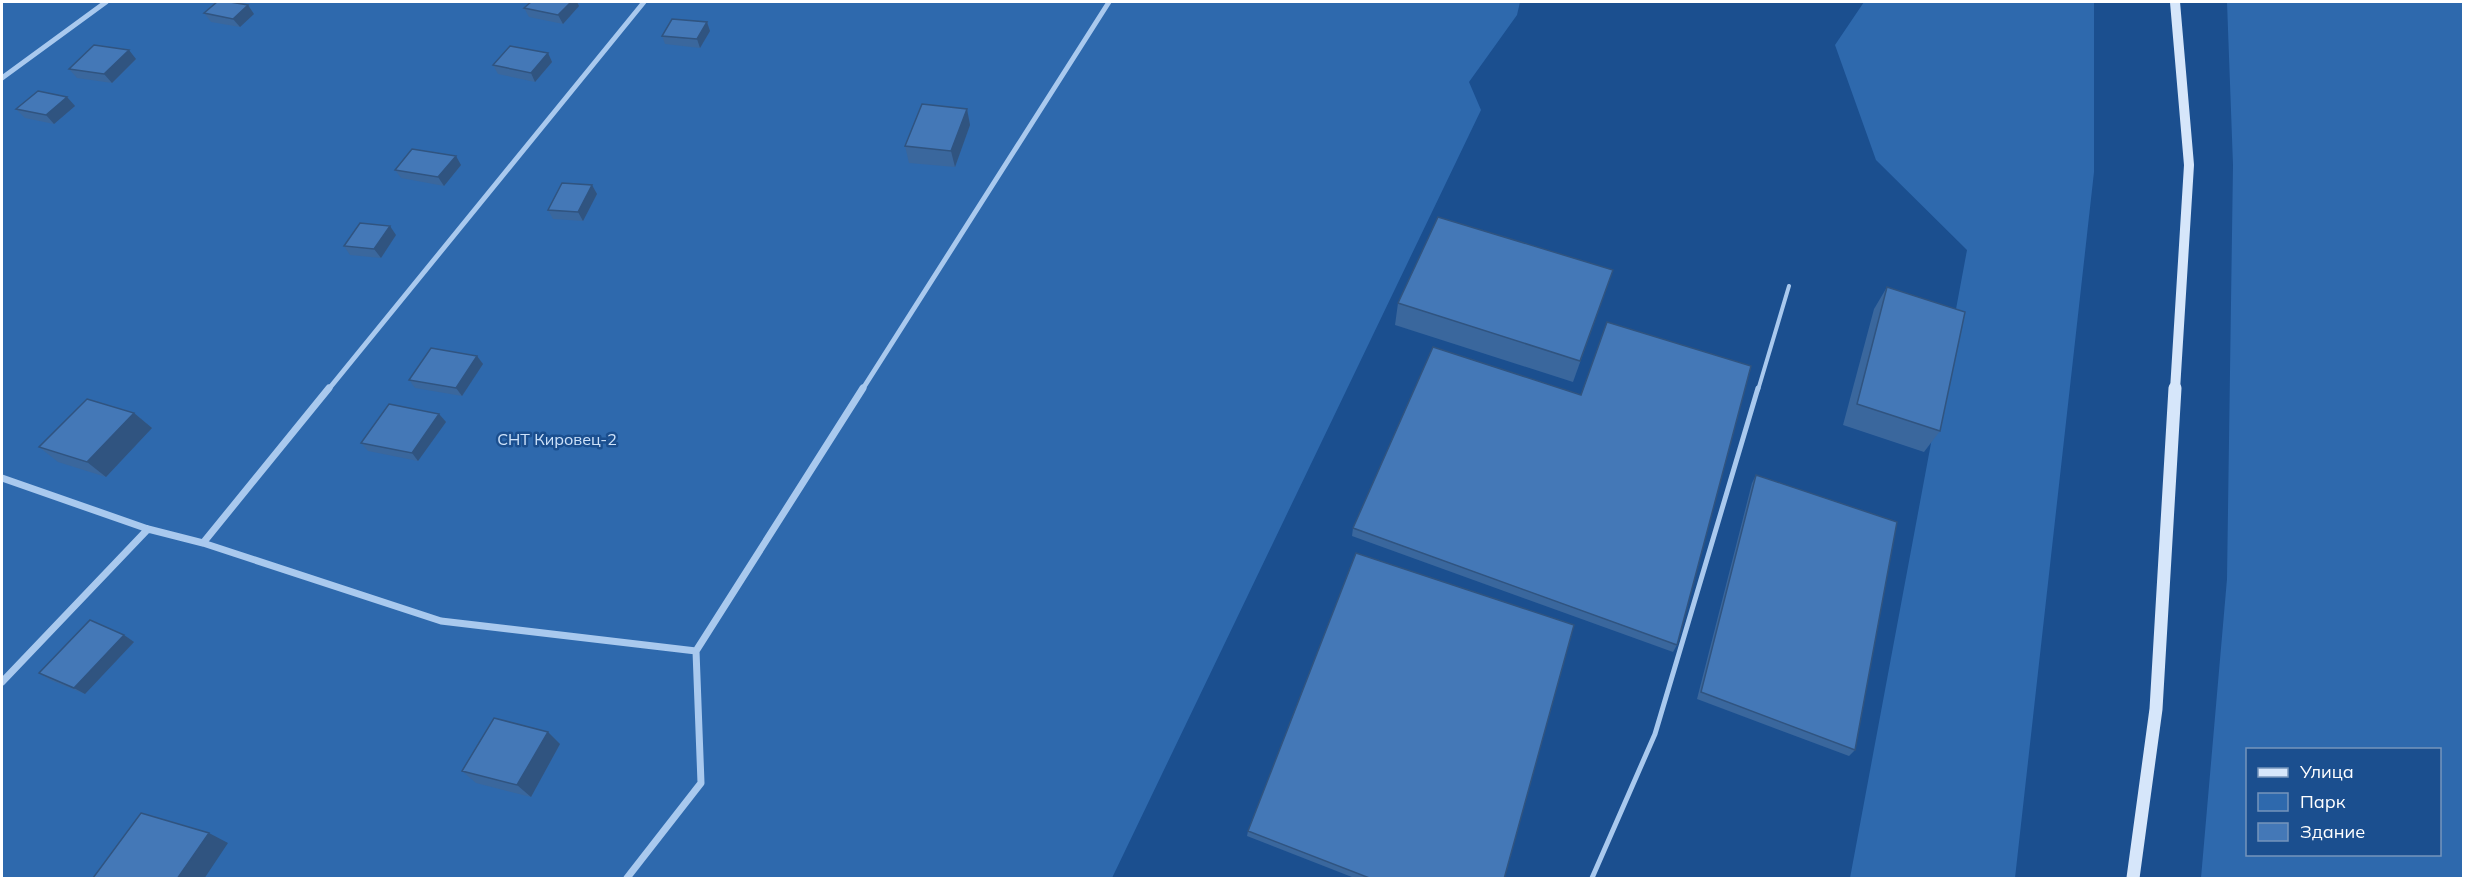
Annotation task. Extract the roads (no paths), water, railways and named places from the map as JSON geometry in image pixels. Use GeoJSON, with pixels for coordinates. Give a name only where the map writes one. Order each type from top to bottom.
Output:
{"type":"FeatureCollection","features":[{"type":"Feature","properties":{"kind":"main road"},"geometry":{"type":"LineString","coordinates":[[2133,879],[2156,709],[2189,165],[2175,2]]}},
{"type":"Feature","properties":{"kind":"street"},"geometry":{"type":"LineString","coordinates":[[2,78],[106,2]]}},
{"type":"Feature","properties":{"kind":"street"},"geometry":{"type":"LineString","coordinates":[[203,543],[644,2]]}},
{"type":"Feature","properties":{"kind":"street"},"geometry":{"type":"LineString","coordinates":[[627,879],[701,783],[696,651],[1109,2]]}},
{"type":"Feature","properties":{"kind":"street"},"geometry":{"type":"LineString","coordinates":[[2,477],[148,529],[203,543],[441,621],[696,651]]}},
{"type":"Feature","properties":{"kind":"street"},"geometry":{"type":"LineString","coordinates":[[2,682],[148,529]]}},
{"type":"Feature","properties":{"kind":"lane"},"geometry":{"type":"LineString","coordinates":[[1592,879],[1655,734],[1789,286]]}},
{"type":"Feature","properties":{"kind":"park label","name":"СНТ Кировец-2"},"geometry":{"type":"Point","coordinates":[557,439]}}]}
